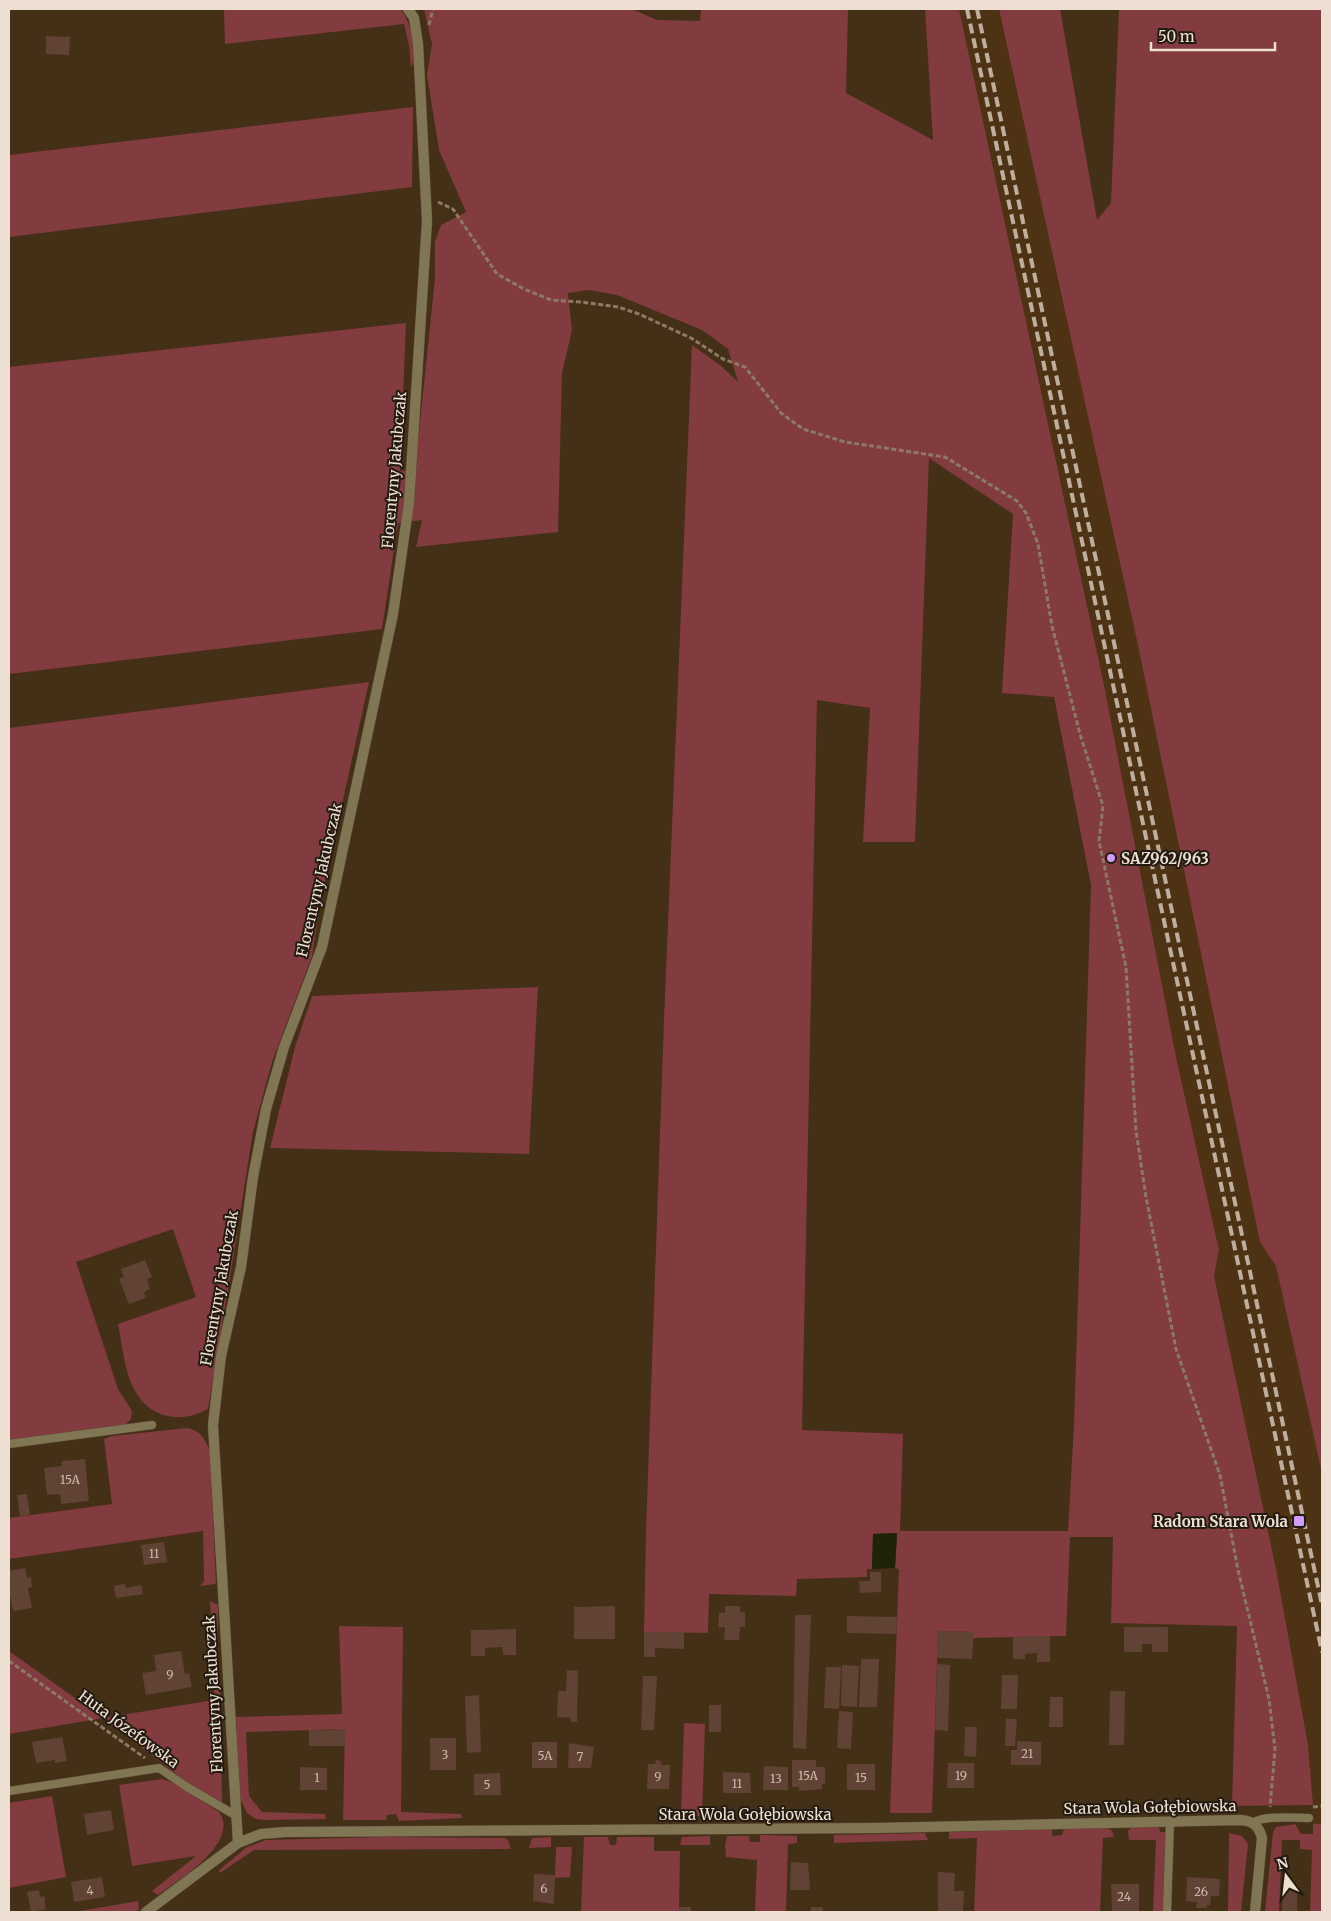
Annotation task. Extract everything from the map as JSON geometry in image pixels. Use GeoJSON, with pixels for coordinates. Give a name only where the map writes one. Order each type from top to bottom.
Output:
{"type":"FeatureCollection","features":[{"type":"Feature","properties":{"kind":"street","name":"Florentyny Jakubczak"},"geometry":{"type":"LineString","coordinates":[[238,1843],[212,1425],[221,1356],[241,1267],[253,1177],[266,1109],[284,1047],[322,947],[393,614],[409,503],[427,221],[418,44],[414,18],[408,9]]}},
{"type":"Feature","properties":{"kind":"street","name":"Stara Wola Gołębiowska"},"geometry":{"type":"LineString","coordinates":[[146,1912],[238,1843],[261,1834],[285,1832],[867,1828],[1241,1820],[1257,1826],[1262,1838],[1255,1912]]}},
{"type":"Feature","properties":{"kind":"lane"},"geometry":{"type":"LineString","coordinates":[[9,1444],[152,1425]]}},
{"type":"Feature","properties":{"kind":"lane","name":"Huta Józefowska"},"geometry":{"type":"LineString","coordinates":[[159,1768],[235,1815]]}},
{"type":"Feature","properties":{"kind":"lane"},"geometry":{"type":"LineString","coordinates":[[9,1791],[159,1768]]}},
{"type":"Feature","properties":{"kind":"lane","name":"Stara Wola Gołębiowska"},"geometry":{"type":"LineString","coordinates":[[1253,1823],[1264,1819],[1309,1818]]}},
{"type":"Feature","properties":{"kind":"lane"},"geometry":{"type":"LineString","coordinates":[[1167,1912],[1170,1821]]}},
{"type":"Feature","properties":{"kind":"path"},"geometry":{"type":"LineString","coordinates":[[426,197],[452,209],[497,274],[524,289],[551,300],[618,307],[639,314],[692,338],[723,359],[746,368],[781,413],[803,429],[844,442],[946,458],[1018,501],[1026,513],[1038,544],[1052,626],[1080,734],[1103,806],[1100,841],[1126,967],[1136,1131],[1146,1197],[1176,1349],[1220,1475],[1238,1570],[1269,1699],[1275,1749],[1270,1809]]}},
{"type":"Feature","properties":{"kind":"path","name":"Huta Józefowska"},"geometry":{"type":"LineString","coordinates":[[9,1661],[159,1768]]}},
{"type":"Feature","properties":{"kind":"shaded area"},"geometry":{"type":"Polygon","coordinates":[[[224,9],[401,9],[413,38],[414,54],[411,68],[409,45],[404,24],[225,44],[224,9]]]}},
{"type":"Feature","properties":{"kind":"shaded area"},"geometry":{"type":"Polygon","coordinates":[[[424,9],[632,9],[657,20],[700,21],[701,9],[848,9],[846,93],[933,140],[925,9],[959,9],[1104,685],[1176,1057],[1219,1250],[1214,1276],[1276,1569],[1308,1745],[1313,1805],[1232,1806],[1237,1626],[1111,1623],[1113,1537],[1070,1537],[1066,1636],[973,1638],[973,1632],[938,1631],[932,1813],[890,1813],[899,1569],[895,1568],[897,1533],[873,1534],[872,1569],[867,1569],[867,1577],[797,1579],[796,1596],[709,1594],[708,1633],[644,1632],[664,1020],[692,345],[720,365],[738,382],[728,349],[702,330],[617,295],[589,290],[568,293],[572,330],[562,373],[558,532],[416,547],[422,520],[398,523],[382,629],[9,674],[9,367],[406,323],[400,471],[415,470],[435,278],[435,242],[441,225],[466,212],[439,150],[427,75],[432,44],[424,9]],[[929,458],[915,842],[863,842],[870,708],[817,700],[802,1430],[903,1434],[900,1531],[1068,1531],[1074,1425],[1091,885],[1054,697],[1002,693],[1013,514],[929,458]]]}},
{"type":"Feature","properties":{"kind":"shaded area"},"geometry":{"type":"Polygon","coordinates":[[[959,9],[999,9],[1139,650],[1260,1242],[1276,1266],[1322,1473],[1322,1824],[1313,1824],[1308,1745],[1276,1569],[1213,1276],[1219,1250],[1176,1057],[1104,685],[959,9]]]}},
{"type":"Feature","properties":{"kind":"shaded area"},"geometry":{"type":"Polygon","coordinates":[[[999,9],[1060,9],[1097,220],[1111,203],[1119,9],[1322,9],[1322,1473],[1276,1266],[1260,1242],[1139,650],[999,9]]]}},
{"type":"Feature","properties":{"kind":"shaded area"},"geometry":{"type":"Polygon","coordinates":[[[413,107],[412,187],[9,237],[9,155],[413,107]]]}},
{"type":"Feature","properties":{"kind":"shaded area"},"geometry":{"type":"Polygon","coordinates":[[[369,682],[320,904],[312,956],[272,1062],[253,1132],[239,1220],[225,1223],[237,1235],[208,1409],[184,1417],[167,1416],[153,1410],[143,1402],[135,1391],[123,1352],[118,1324],[196,1297],[173,1229],[76,1262],[118,1389],[132,1411],[131,1419],[125,1425],[9,1442],[9,728],[369,682]]]}},
{"type":"Feature","properties":{"kind":"shaded area"},"geometry":{"type":"Polygon","coordinates":[[[538,987],[529,1154],[270,1148],[295,1047],[312,996],[538,987]]]}},
{"type":"Feature","properties":{"kind":"shaded area"},"geometry":{"type":"Polygon","coordinates":[[[187,1428],[196,1431],[202,1436],[210,1452],[216,1584],[200,1586],[204,1581],[203,1531],[9,1559],[9,1518],[112,1504],[104,1439],[112,1436],[187,1428]]]}},
{"type":"Feature","properties":{"kind":"shaded area"},"geometry":{"type":"Polygon","coordinates":[[[897,1533],[895,1568],[872,1569],[873,1534],[897,1533]]]}},
{"type":"Feature","properties":{"kind":"shaded area"},"geometry":{"type":"Polygon","coordinates":[[[210,1601],[218,1605],[218,1631],[212,1631],[210,1601]]]}},
{"type":"Feature","properties":{"kind":"shaded area"},"geometry":{"type":"Polygon","coordinates":[[[339,1626],[403,1627],[401,1812],[461,1814],[462,1818],[399,1821],[396,1814],[387,1815],[386,1820],[343,1820],[345,1729],[246,1732],[249,1796],[262,1812],[325,1814],[326,1819],[267,1820],[256,1819],[247,1813],[240,1798],[236,1717],[342,1714],[339,1626]]]}},
{"type":"Feature","properties":{"kind":"shaded area"},"geometry":{"type":"Polygon","coordinates":[[[9,1651],[103,1718],[9,1734],[9,1651]]]}},
{"type":"Feature","properties":{"kind":"shaded area"},"geometry":{"type":"Polygon","coordinates":[[[214,1684],[220,1684],[222,1803],[188,1783],[103,1718],[214,1700],[214,1684]]]}},
{"type":"Feature","properties":{"kind":"shaded area"},"geometry":{"type":"Polygon","coordinates":[[[684,1723],[705,1724],[702,1816],[681,1816],[684,1723]]]}},
{"type":"Feature","properties":{"kind":"shaded area"},"geometry":{"type":"Polygon","coordinates":[[[162,1779],[176,1784],[219,1812],[224,1824],[222,1836],[215,1848],[204,1860],[158,1895],[152,1891],[196,1856],[132,1866],[119,1785],[162,1779]]]}},
{"type":"Feature","properties":{"kind":"shaded area"},"geometry":{"type":"Polygon","coordinates":[[[52,1796],[66,1877],[9,1888],[9,1803],[52,1796]]]}},
{"type":"Feature","properties":{"kind":"shaded area"},"geometry":{"type":"Polygon","coordinates":[[[1295,1824],[1301,1834],[1313,1834],[1313,1824],[1322,1824],[1322,1912],[1310,1912],[1312,1850],[1300,1849],[1300,1840],[1282,1840],[1279,1912],[1265,1912],[1273,1832],[1276,1827],[1295,1824]]]}},
{"type":"Feature","properties":{"kind":"shaded area"},"geometry":{"type":"Polygon","coordinates":[[[1132,1827],[1159,1827],[1160,1832],[1167,1832],[1164,1912],[1153,1912],[1156,1840],[1129,1840],[1128,1831],[1132,1827]]]}},
{"type":"Feature","properties":{"kind":"shaded area"},"geometry":{"type":"Polygon","coordinates":[[[1107,1828],[1112,1831],[1114,1837],[1103,1838],[1100,1912],[974,1912],[977,1838],[949,1839],[949,1832],[1052,1829],[1052,1836],[1062,1835],[1064,1829],[1107,1828]]]}},
{"type":"Feature","properties":{"kind":"shaded area"},"geometry":{"type":"Polygon","coordinates":[[[925,1833],[928,1840],[834,1843],[834,1835],[925,1833]]]}},
{"type":"Feature","properties":{"kind":"shaded area"},"geometry":{"type":"Polygon","coordinates":[[[1229,1833],[1242,1836],[1248,1844],[1241,1912],[1228,1912],[1229,1833]]]}},
{"type":"Feature","properties":{"kind":"shaded area"},"geometry":{"type":"Polygon","coordinates":[[[760,1835],[797,1836],[797,1843],[788,1844],[786,1912],[755,1912],[757,1860],[726,1857],[725,1845],[727,1836],[749,1836],[750,1842],[760,1842],[760,1835]]]}},
{"type":"Feature","properties":{"kind":"shaded area"},"geometry":{"type":"Polygon","coordinates":[[[710,1836],[710,1845],[680,1845],[682,1837],[710,1836]]]}},
{"type":"Feature","properties":{"kind":"shaded area"},"geometry":{"type":"Polygon","coordinates":[[[383,1837],[504,1838],[508,1840],[511,1849],[254,1850],[220,1873],[219,1870],[247,1847],[266,1840],[383,1837]]]}},
{"type":"Feature","properties":{"kind":"shaded area"},"geometry":{"type":"Polygon","coordinates":[[[551,1837],[551,1847],[529,1848],[532,1838],[551,1837]]]}},
{"type":"Feature","properties":{"kind":"shaded area"},"geometry":{"type":"Polygon","coordinates":[[[584,1837],[608,1837],[610,1845],[616,1845],[617,1837],[654,1837],[654,1851],[680,1851],[679,1912],[581,1911],[584,1837]]]}},
{"type":"Feature","properties":{"kind":"shaded area"},"geometry":{"type":"Polygon","coordinates":[[[556,1847],[572,1847],[570,1877],[555,1878],[556,1847]]]}},
{"type":"Feature","properties":{"kind":"shaded area"},"geometry":{"type":"Polygon","coordinates":[[[138,1901],[139,1909],[135,1912],[74,1912],[138,1901]]]}},
{"type":"Feature","properties":{"kind":"building"},"geometry":{"type":"Polygon","coordinates":[[[46,36],[70,37],[69,55],[46,54],[46,36]]]}},
{"type":"Feature","properties":{"kind":"building","name":"SAZ962/963"},"geometry":{"type":"Polygon","coordinates":[[[1113,851],[1115,863],[1108,864],[1106,852],[1113,851]]]}},
{"type":"Feature","properties":{"kind":"building"},"geometry":{"type":"Polygon","coordinates":[[[145,1260],[152,1277],[147,1279],[150,1289],[144,1292],[146,1298],[129,1304],[119,1279],[124,1277],[121,1269],[145,1260]]]}},
{"type":"Feature","properties":{"kind":"building"},"geometry":{"type":"Polygon","coordinates":[[[85,1459],[89,1501],[61,1504],[60,1494],[47,1495],[44,1468],[62,1466],[62,1461],[85,1459]]]}},
{"type":"Feature","properties":{"kind":"building"},"geometry":{"type":"Polygon","coordinates":[[[27,1494],[30,1515],[20,1516],[17,1495],[27,1494]]]}},
{"type":"Feature","properties":{"kind":"building"},"geometry":{"type":"Polygon","coordinates":[[[164,1542],[167,1562],[144,1565],[141,1545],[164,1542]]]}},
{"type":"Feature","properties":{"kind":"building"},"geometry":{"type":"Polygon","coordinates":[[[25,1568],[27,1578],[31,1577],[32,1587],[28,1588],[32,1608],[13,1611],[9,1590],[9,1571],[25,1568]]]}},
{"type":"Feature","properties":{"kind":"building"},"geometry":{"type":"Polygon","coordinates":[[[870,1572],[881,1572],[881,1592],[860,1593],[859,1581],[870,1581],[870,1572]]]}},
{"type":"Feature","properties":{"kind":"building"},"geometry":{"type":"Polygon","coordinates":[[[125,1584],[125,1588],[141,1585],[143,1594],[116,1598],[114,1586],[125,1584]]]}},
{"type":"Feature","properties":{"kind":"building"},"geometry":{"type":"Polygon","coordinates":[[[615,1606],[615,1639],[574,1639],[574,1607],[615,1606]]]}},
{"type":"Feature","properties":{"kind":"building"},"geometry":{"type":"Polygon","coordinates":[[[725,1606],[740,1606],[740,1612],[745,1612],[745,1627],[740,1627],[739,1640],[724,1640],[725,1627],[718,1627],[719,1613],[725,1613],[725,1606]]]}},
{"type":"Feature","properties":{"kind":"building"},"geometry":{"type":"Polygon","coordinates":[[[795,1615],[811,1615],[806,1749],[793,1748],[795,1615]]]}},
{"type":"Feature","properties":{"kind":"building"},"geometry":{"type":"Polygon","coordinates":[[[847,1616],[898,1617],[896,1634],[847,1633],[847,1616]]]}},
{"type":"Feature","properties":{"kind":"building"},"geometry":{"type":"Polygon","coordinates":[[[1124,1627],[1168,1627],[1168,1652],[1152,1652],[1152,1644],[1142,1644],[1142,1652],[1124,1652],[1124,1627]]]}},
{"type":"Feature","properties":{"kind":"building"},"geometry":{"type":"Polygon","coordinates":[[[516,1629],[516,1655],[503,1655],[502,1647],[485,1648],[485,1656],[471,1656],[471,1630],[516,1629]]]}},
{"type":"Feature","properties":{"kind":"building"},"geometry":{"type":"Polygon","coordinates":[[[938,1631],[974,1632],[972,1659],[937,1658],[938,1631]]]}},
{"type":"Feature","properties":{"kind":"building"},"geometry":{"type":"Polygon","coordinates":[[[644,1632],[684,1632],[684,1649],[655,1648],[655,1657],[644,1657],[644,1632]]]}},
{"type":"Feature","properties":{"kind":"building"},"geometry":{"type":"Polygon","coordinates":[[[1050,1636],[1050,1662],[1037,1662],[1037,1653],[1025,1654],[1025,1659],[1013,1659],[1013,1637],[1050,1636]]]}},
{"type":"Feature","properties":{"kind":"building"},"geometry":{"type":"Polygon","coordinates":[[[181,1651],[185,1674],[189,1673],[192,1687],[146,1695],[142,1673],[156,1671],[154,1655],[181,1651]]]}},
{"type":"Feature","properties":{"kind":"building"},"geometry":{"type":"Polygon","coordinates":[[[861,1659],[879,1659],[877,1707],[859,1707],[861,1659]]]}},
{"type":"Feature","properties":{"kind":"building"},"geometry":{"type":"Polygon","coordinates":[[[937,1664],[950,1665],[948,1731],[935,1730],[937,1664]]]}},
{"type":"Feature","properties":{"kind":"building"},"geometry":{"type":"Polygon","coordinates":[[[842,1665],[859,1666],[857,1707],[841,1706],[842,1665]]]}},
{"type":"Feature","properties":{"kind":"building"},"geometry":{"type":"Polygon","coordinates":[[[826,1667],[841,1667],[839,1709],[824,1708],[826,1667]]]}},
{"type":"Feature","properties":{"kind":"building"},"geometry":{"type":"Polygon","coordinates":[[[567,1670],[578,1671],[577,1722],[571,1722],[571,1718],[557,1717],[558,1691],[566,1691],[567,1670]]]}},
{"type":"Feature","properties":{"kind":"building"},"geometry":{"type":"Polygon","coordinates":[[[1002,1675],[1018,1675],[1017,1709],[1001,1709],[1002,1675]]]}},
{"type":"Feature","properties":{"kind":"building"},"geometry":{"type":"Polygon","coordinates":[[[643,1676],[657,1676],[654,1730],[641,1730],[643,1676]]]}},
{"type":"Feature","properties":{"kind":"building"},"geometry":{"type":"Polygon","coordinates":[[[1110,1691],[1125,1691],[1124,1745],[1109,1745],[1110,1691]]]}},
{"type":"Feature","properties":{"kind":"building"},"geometry":{"type":"Polygon","coordinates":[[[479,1695],[481,1752],[467,1753],[465,1696],[479,1695]]]}},
{"type":"Feature","properties":{"kind":"building"},"geometry":{"type":"Polygon","coordinates":[[[1050,1697],[1063,1697],[1063,1727],[1049,1727],[1050,1697]]]}},
{"type":"Feature","properties":{"kind":"building"},"geometry":{"type":"Polygon","coordinates":[[[709,1705],[721,1705],[721,1732],[709,1732],[709,1705]]]}},
{"type":"Feature","properties":{"kind":"building"},"geometry":{"type":"Polygon","coordinates":[[[839,1711],[853,1712],[851,1749],[837,1748],[839,1711]]]}},
{"type":"Feature","properties":{"kind":"building"},"geometry":{"type":"Polygon","coordinates":[[[1006,1719],[1017,1719],[1015,1746],[1005,1746],[1006,1719]]]}},
{"type":"Feature","properties":{"kind":"building"},"geometry":{"type":"Polygon","coordinates":[[[965,1727],[977,1727],[976,1757],[964,1756],[965,1727]]]}},
{"type":"Feature","properties":{"kind":"building"},"geometry":{"type":"Polygon","coordinates":[[[345,1729],[345,1746],[309,1746],[309,1730],[345,1729]]]}},
{"type":"Feature","properties":{"kind":"building"},"geometry":{"type":"Polygon","coordinates":[[[62,1737],[67,1761],[55,1763],[55,1760],[36,1763],[32,1742],[62,1737]]]}},
{"type":"Feature","properties":{"kind":"building"},"geometry":{"type":"Polygon","coordinates":[[[430,1738],[456,1738],[456,1770],[430,1770],[430,1738]]]}},
{"type":"Feature","properties":{"kind":"building"},"geometry":{"type":"Polygon","coordinates":[[[1017,1741],[1041,1742],[1041,1765],[1011,1765],[1011,1750],[1017,1750],[1017,1741]]]}},
{"type":"Feature","properties":{"kind":"building"},"geometry":{"type":"Polygon","coordinates":[[[532,1742],[557,1742],[557,1768],[532,1768],[532,1742]]]}},
{"type":"Feature","properties":{"kind":"building"},"geometry":{"type":"Polygon","coordinates":[[[569,1743],[594,1747],[591,1768],[568,1768],[569,1743]]]}},
{"type":"Feature","properties":{"kind":"building"},"geometry":{"type":"Polygon","coordinates":[[[656,1760],[661,1761],[661,1765],[670,1765],[669,1789],[647,1789],[648,1764],[655,1764],[656,1760]]]}},
{"type":"Feature","properties":{"kind":"building"},"geometry":{"type":"Polygon","coordinates":[[[792,1760],[816,1760],[816,1767],[825,1767],[825,1784],[822,1784],[822,1789],[799,1791],[799,1787],[792,1787],[792,1760]]]}},
{"type":"Feature","properties":{"kind":"building"},"geometry":{"type":"Polygon","coordinates":[[[948,1763],[974,1763],[974,1788],[947,1788],[948,1763]]]}},
{"type":"Feature","properties":{"kind":"building"},"geometry":{"type":"Polygon","coordinates":[[[847,1764],[875,1764],[875,1790],[847,1790],[847,1764]]]}},
{"type":"Feature","properties":{"kind":"building"},"geometry":{"type":"Polygon","coordinates":[[[764,1766],[788,1767],[788,1790],[763,1790],[764,1766]]]}},
{"type":"Feature","properties":{"kind":"building"},"geometry":{"type":"Polygon","coordinates":[[[300,1767],[327,1768],[327,1790],[300,1790],[300,1767]]]}},
{"type":"Feature","properties":{"kind":"building"},"geometry":{"type":"Polygon","coordinates":[[[723,1772],[750,1773],[751,1793],[723,1793],[723,1772]]]}},
{"type":"Feature","properties":{"kind":"building"},"geometry":{"type":"Polygon","coordinates":[[[500,1773],[501,1795],[474,1795],[474,1774],[500,1773]]]}},
{"type":"Feature","properties":{"kind":"building"},"geometry":{"type":"Polygon","coordinates":[[[111,1810],[114,1830],[87,1835],[84,1814],[111,1810]]]}},
{"type":"Feature","properties":{"kind":"building"},"geometry":{"type":"Polygon","coordinates":[[[791,1862],[808,1863],[810,1890],[790,1890],[791,1862]]]}},
{"type":"Feature","properties":{"kind":"building"},"geometry":{"type":"Polygon","coordinates":[[[938,1872],[955,1873],[954,1891],[964,1891],[963,1912],[938,1912],[938,1872]]]}},
{"type":"Feature","properties":{"kind":"building"},"geometry":{"type":"Polygon","coordinates":[[[534,1874],[555,1875],[554,1904],[533,1901],[534,1874]]]}},
{"type":"Feature","properties":{"kind":"building"},"geometry":{"type":"Polygon","coordinates":[[[102,1877],[105,1897],[74,1902],[71,1882],[102,1877]]]}},
{"type":"Feature","properties":{"kind":"building"},"geometry":{"type":"Polygon","coordinates":[[[1187,1877],[1220,1879],[1219,1896],[1211,1896],[1210,1905],[1207,1905],[1207,1908],[1196,1908],[1197,1902],[1186,1901],[1187,1877]]]}},
{"type":"Feature","properties":{"kind":"building"},"geometry":{"type":"Polygon","coordinates":[[[1283,1883],[1297,1884],[1297,1912],[1282,1911],[1283,1883]]]}},
{"type":"Feature","properties":{"kind":"building"},"geometry":{"type":"Polygon","coordinates":[[[1111,1884],[1139,1884],[1139,1912],[1112,1912],[1111,1884]]]}},
{"type":"Feature","properties":{"kind":"building"},"geometry":{"type":"Polygon","coordinates":[[[39,1890],[40,1897],[44,1896],[46,1909],[31,1912],[27,1892],[39,1890]]]}},
{"type":"Feature","properties":{"kind":"building"},"geometry":{"type":"Polygon","coordinates":[[[679,1907],[691,1907],[691,1912],[679,1912],[679,1907]]]}},
{"type":"Feature","properties":{"kind":"building"},"geometry":{"type":"Polygon","coordinates":[[[811,1907],[823,1907],[823,1912],[811,1912],[811,1907]]]}},
{"type":"Feature","properties":{"kind":"railway"},"geometry":{"type":"LineString","coordinates":[[967,9],[1322,1652]]}},
{"type":"Feature","properties":{"kind":"railway"},"geometry":{"type":"LineString","coordinates":[[977,9],[1322,1605]]}},
{"type":"Feature","properties":{"kind":"place","name":"SAZ962/963"},"geometry":{"type":"Point","coordinates":[1111,858]}},
{"type":"Feature","properties":{"kind":"place","name":"Radom Stara Wola"},"geometry":{"type":"Point","coordinates":[1299,1521]}}]}
